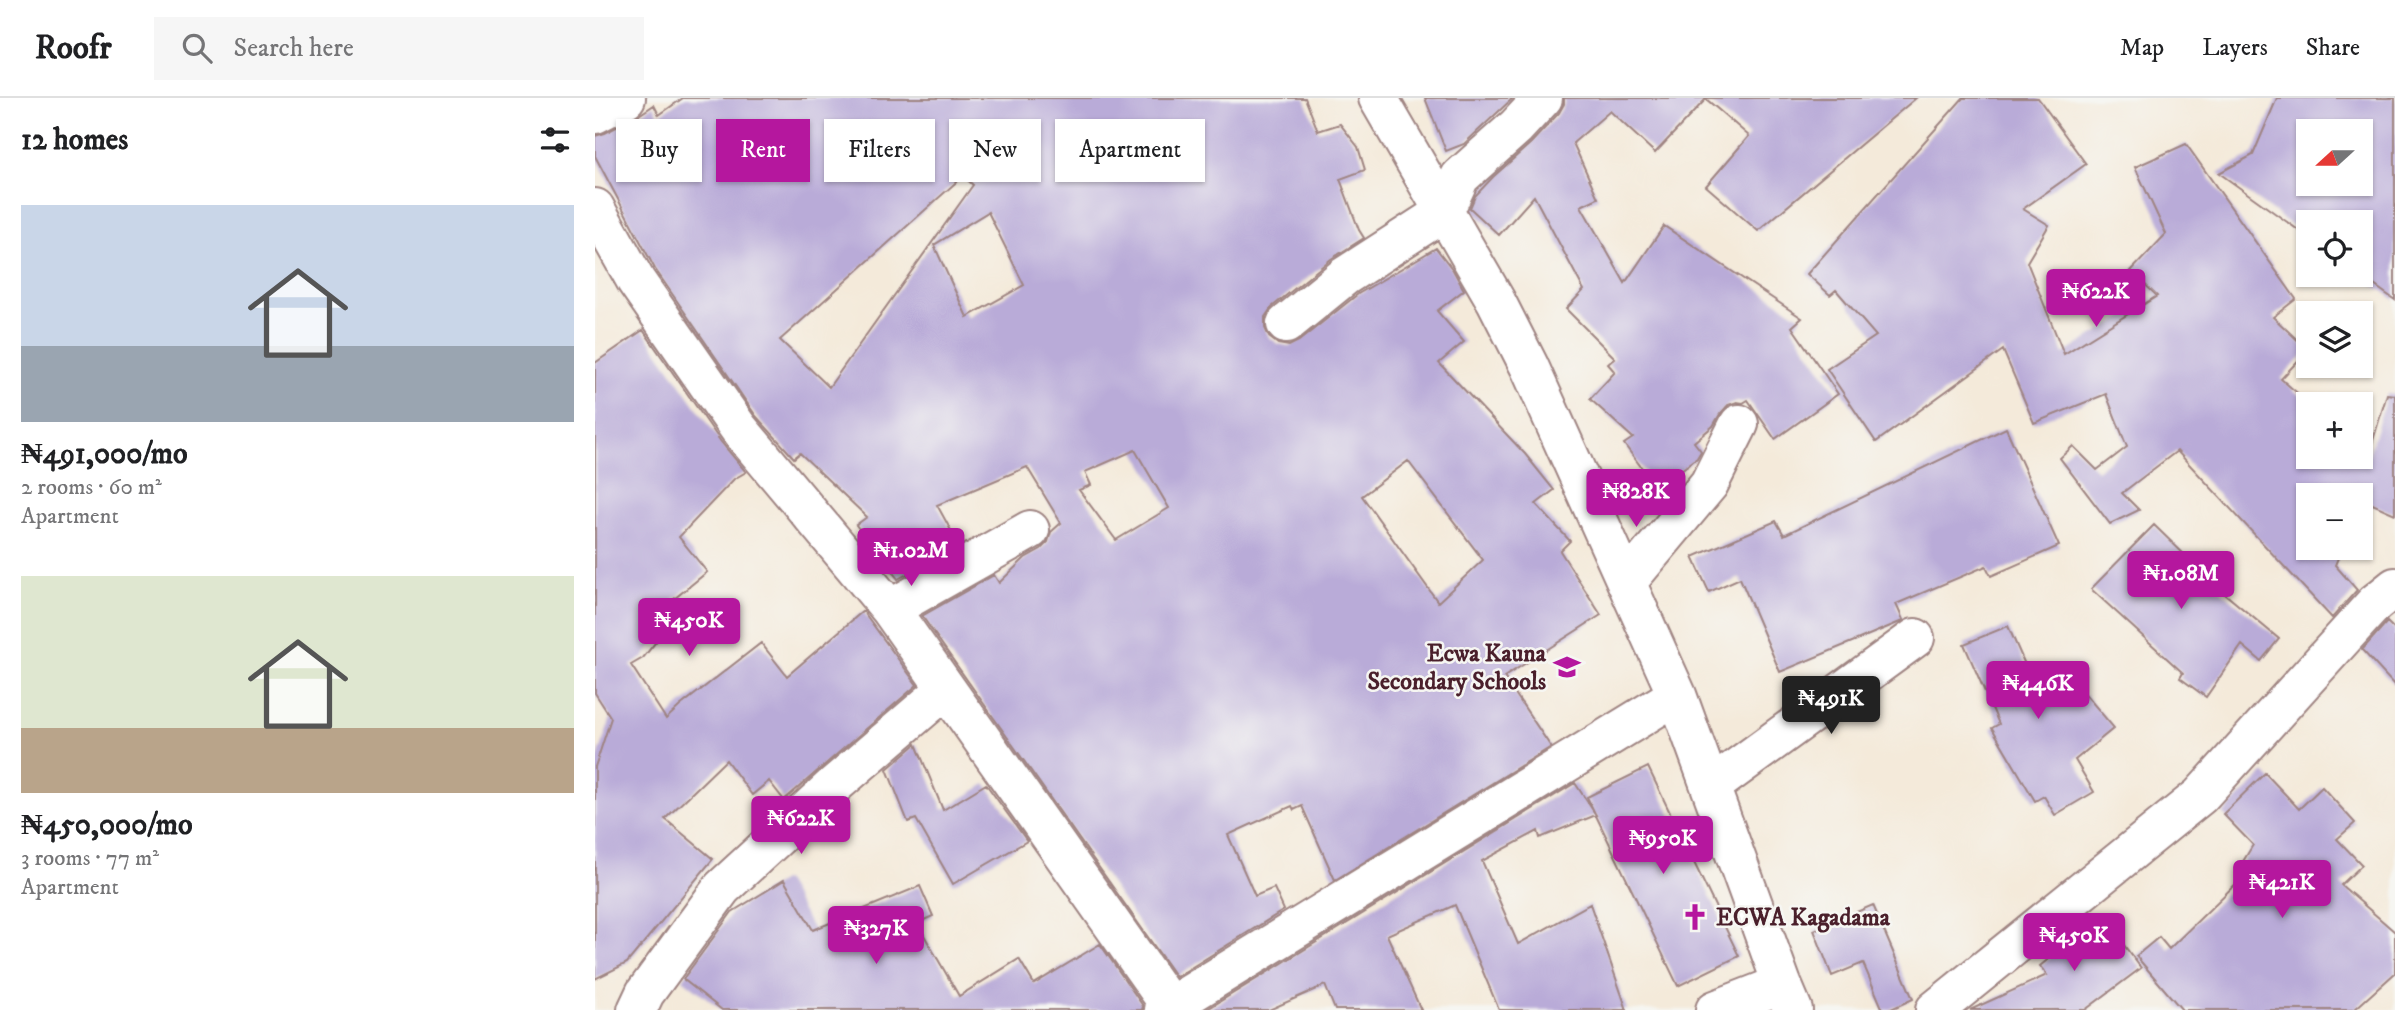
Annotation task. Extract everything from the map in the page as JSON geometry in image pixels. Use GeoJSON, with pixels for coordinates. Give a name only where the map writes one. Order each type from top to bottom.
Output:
{"type":"FeatureCollection","features":[{"type":"Feature","properties":{"kind":"street"},"geometry":{"type":"LineString","coordinates":[[595,114],[626,98]]}},
{"type":"Feature","properties":{"kind":"street"},"geometry":{"type":"LineString","coordinates":[[1378,98],[1496,301],[1529,366],[1677,695],[1712,786],[1787,997],[1714,1010]]}},
{"type":"Feature","properties":{"kind":"street"},"geometry":{"type":"LineString","coordinates":[[1286,324],[1345,276],[1444,212],[1460,177],[1516,127],[1542,98]]}},
{"type":"Feature","properties":{"kind":"street"},"geometry":{"type":"LineString","coordinates":[[595,208],[636,281],[739,429],[890,609],[1167,1008],[1677,695]]}},
{"type":"Feature","properties":{"kind":"street"},"geometry":{"type":"LineString","coordinates":[[1627,582],[1709,484],[1739,424]]}},
{"type":"Feature","properties":{"kind":"street"},"geometry":{"type":"LineString","coordinates":[[890,609],[1030,530]]}},
{"type":"Feature","properties":{"kind":"street"},"geometry":{"type":"LineString","coordinates":[[1935,1010],[2200,796],[2375,603],[2395,587]]}},
{"type":"Feature","properties":{"kind":"street"},"geometry":{"type":"LineString","coordinates":[[1712,786],[1915,638]]}},
{"type":"Feature","properties":{"kind":"street"},"geometry":{"type":"LineString","coordinates":[[637,1010],[645,993],[722,888],[832,787],[945,690]]}},
{"type":"Feature","properties":{"kind":"building"},"geometry":{"type":"Polygon","coordinates":[[[683,98],[1305,98],[1318,131],[1340,124],[1358,147],[1365,170],[1340,179],[1364,238],[1331,259],[1272,307],[1265,317],[1265,328],[1269,337],[1278,344],[1289,346],[1358,294],[1436,248],[1453,270],[1464,290],[1437,311],[1464,342],[1439,363],[1525,454],[1554,490],[1536,504],[1570,541],[1560,551],[1601,615],[1504,677],[1551,747],[1335,880],[1302,806],[1294,810],[1292,806],[1228,835],[1255,896],[1274,888],[1284,910],[1176,977],[922,616],[994,575],[999,583],[1025,558],[1041,549],[1048,542],[1051,532],[1061,523],[1027,467],[937,505],[959,545],[898,579],[856,525],[867,517],[800,453],[794,458],[756,416],[655,269],[595,156],[595,136],[616,127],[616,182],[702,182],[702,119],[632,119],[654,105],[659,115],[683,98]],[[949,119],[949,182],[956,182],[780,340],[829,387],[973,185],[970,182],[1041,182],[1041,119],[949,119]],[[988,212],[934,245],[967,317],[1024,285],[988,212]],[[1135,450],[1085,472],[1091,485],[1079,490],[1116,540],[1169,508],[1135,450]],[[1408,461],[1362,496],[1438,602],[1483,560],[1408,461]]]}},
{"type":"Feature","properties":{"kind":"building"},"geometry":{"type":"Polygon","coordinates":[[[1425,98],[1513,98],[1464,144],[1446,151],[1425,98]]]}},
{"type":"Feature","properties":{"kind":"building"},"geometry":{"type":"Polygon","coordinates":[[[1564,98],[1916,98],[1758,231],[1706,186],[1749,136],[1706,99],[1655,153],[1610,111],[1573,143],[1598,198],[1581,206],[1625,283],[1664,226],[1802,318],[1792,327],[1838,394],[1775,439],[1748,400],[1728,405],[1713,426],[1694,442],[1701,451],[1697,458],[1657,488],[1624,444],[1633,438],[1590,399],[1615,372],[1608,364],[1615,358],[1566,309],[1584,290],[1534,196],[1499,235],[1470,208],[1475,196],[1559,113],[1564,98]]]}},
{"type":"Feature","properties":{"kind":"building"},"geometry":{"type":"Polygon","coordinates":[[[1963,98],[2038,98],[2086,164],[2023,209],[2049,225],[2027,262],[2064,354],[2157,296],[2131,271],[2166,234],[2135,167],[2186,144],[2296,299],[2273,317],[2296,339],[2296,363],[2281,379],[2296,392],[2296,469],[2373,469],[2373,440],[2387,394],[2395,395],[2395,514],[2373,504],[2373,483],[2296,483],[2296,560],[2337,560],[2335,565],[2357,590],[2332,618],[2177,451],[2122,493],[2139,510],[2110,524],[2060,458],[2073,446],[2097,470],[2127,447],[2106,394],[2034,423],[2003,350],[1876,442],[1827,369],[1876,336],[1836,290],[1830,295],[1807,274],[1963,98]]]}},
{"type":"Feature","properties":{"kind":"building"},"geometry":{"type":"Polygon","coordinates":[[[2277,98],[2395,98],[2395,300],[2373,284],[2373,210],[2296,210],[2296,228],[2219,173],[2253,155],[2277,98]]]}},
{"type":"Feature","properties":{"kind":"building"},"geometry":{"type":"Polygon","coordinates":[[[643,330],[721,442],[746,472],[734,479],[679,537],[707,572],[674,599],[684,607],[643,658],[631,665],[666,719],[761,643],[787,676],[863,611],[917,685],[784,800],[769,781],[752,795],[726,760],[665,819],[713,859],[627,963],[595,979],[595,767],[611,718],[595,693],[595,363],[643,330]]]}},
{"type":"Feature","properties":{"kind":"building"},"geometry":{"type":"Polygon","coordinates":[[[2006,428],[2059,546],[1991,576],[1986,566],[1896,604],[1903,620],[1900,622],[1780,672],[1740,578],[1709,592],[1693,557],[1776,521],[1784,535],[2006,428]]]}},
{"type":"Feature","properties":{"kind":"building"},"geometry":{"type":"Polygon","coordinates":[[[2154,525],[2191,561],[2189,564],[2279,639],[2261,661],[2242,645],[2206,697],[2180,678],[2183,673],[2091,589],[2154,525]]]}},
{"type":"Feature","properties":{"kind":"building"},"geometry":{"type":"Polygon","coordinates":[[[2387,622],[2395,630],[2395,686],[2362,650],[2387,622]]]}},
{"type":"Feature","properties":{"kind":"building"},"geometry":{"type":"Polygon","coordinates":[[[2008,626],[2034,685],[2053,666],[2084,697],[2086,695],[2114,728],[2075,760],[2094,792],[2055,815],[2044,796],[2035,801],[1992,728],[1999,724],[1964,644],[2008,626]]]}},
{"type":"Feature","properties":{"kind":"building"},"geometry":{"type":"Polygon","coordinates":[[[916,744],[943,810],[986,784],[1027,841],[953,884],[916,819],[908,822],[887,769],[916,744]]]}},
{"type":"Feature","properties":{"kind":"building"},"geometry":{"type":"Polygon","coordinates":[[[1648,767],[1739,956],[1678,986],[1587,797],[1648,767]]]}},
{"type":"Feature","properties":{"kind":"building"},"geometry":{"type":"Polygon","coordinates":[[[2265,773],[2299,809],[2322,787],[2355,823],[2337,839],[2362,865],[2341,885],[2395,932],[2395,973],[2354,1010],[2182,1010],[2136,956],[2159,937],[2169,949],[2247,873],[2239,868],[2253,845],[2223,814],[2265,773]]]}},
{"type":"Feature","properties":{"kind":"building"},"geometry":{"type":"Polygon","coordinates":[[[1575,783],[1596,815],[1540,838],[1538,831],[1482,861],[1518,944],[1590,904],[1627,1010],[1499,1010],[1455,905],[1387,935],[1421,1010],[1335,1010],[1325,985],[1269,1010],[1206,1010],[1575,783]]]}},
{"type":"Feature","properties":{"kind":"building"},"geometry":{"type":"Polygon","coordinates":[[[784,880],[813,930],[920,886],[933,916],[917,923],[959,996],[1019,959],[1034,984],[1100,944],[1143,1006],[1142,1010],[722,1010],[683,979],[732,912],[784,880]]]}},
{"type":"Feature","properties":{"kind":"building"},"geometry":{"type":"Polygon","coordinates":[[[1873,905],[1913,999],[1889,1010],[1883,1010],[1863,963],[1832,976],[1814,930],[1873,905]]]}},
{"type":"Feature","properties":{"kind":"building"},"geometry":{"type":"Polygon","coordinates":[[[2103,917],[2141,968],[2085,1010],[1970,1010],[2047,975],[2040,966],[2056,953],[2051,945],[2078,924],[2084,931],[2103,917]]]}},
{"type":"Feature","properties":{"kind":"place","name":"Ecwa Kauna Secondary Schools"},"geometry":{"type":"Point","coordinates":[1567,667]}},
{"type":"Feature","properties":{"kind":"place","name":"ECWA Kagadama"},"geometry":{"type":"Point","coordinates":[1695,917]}}]}
